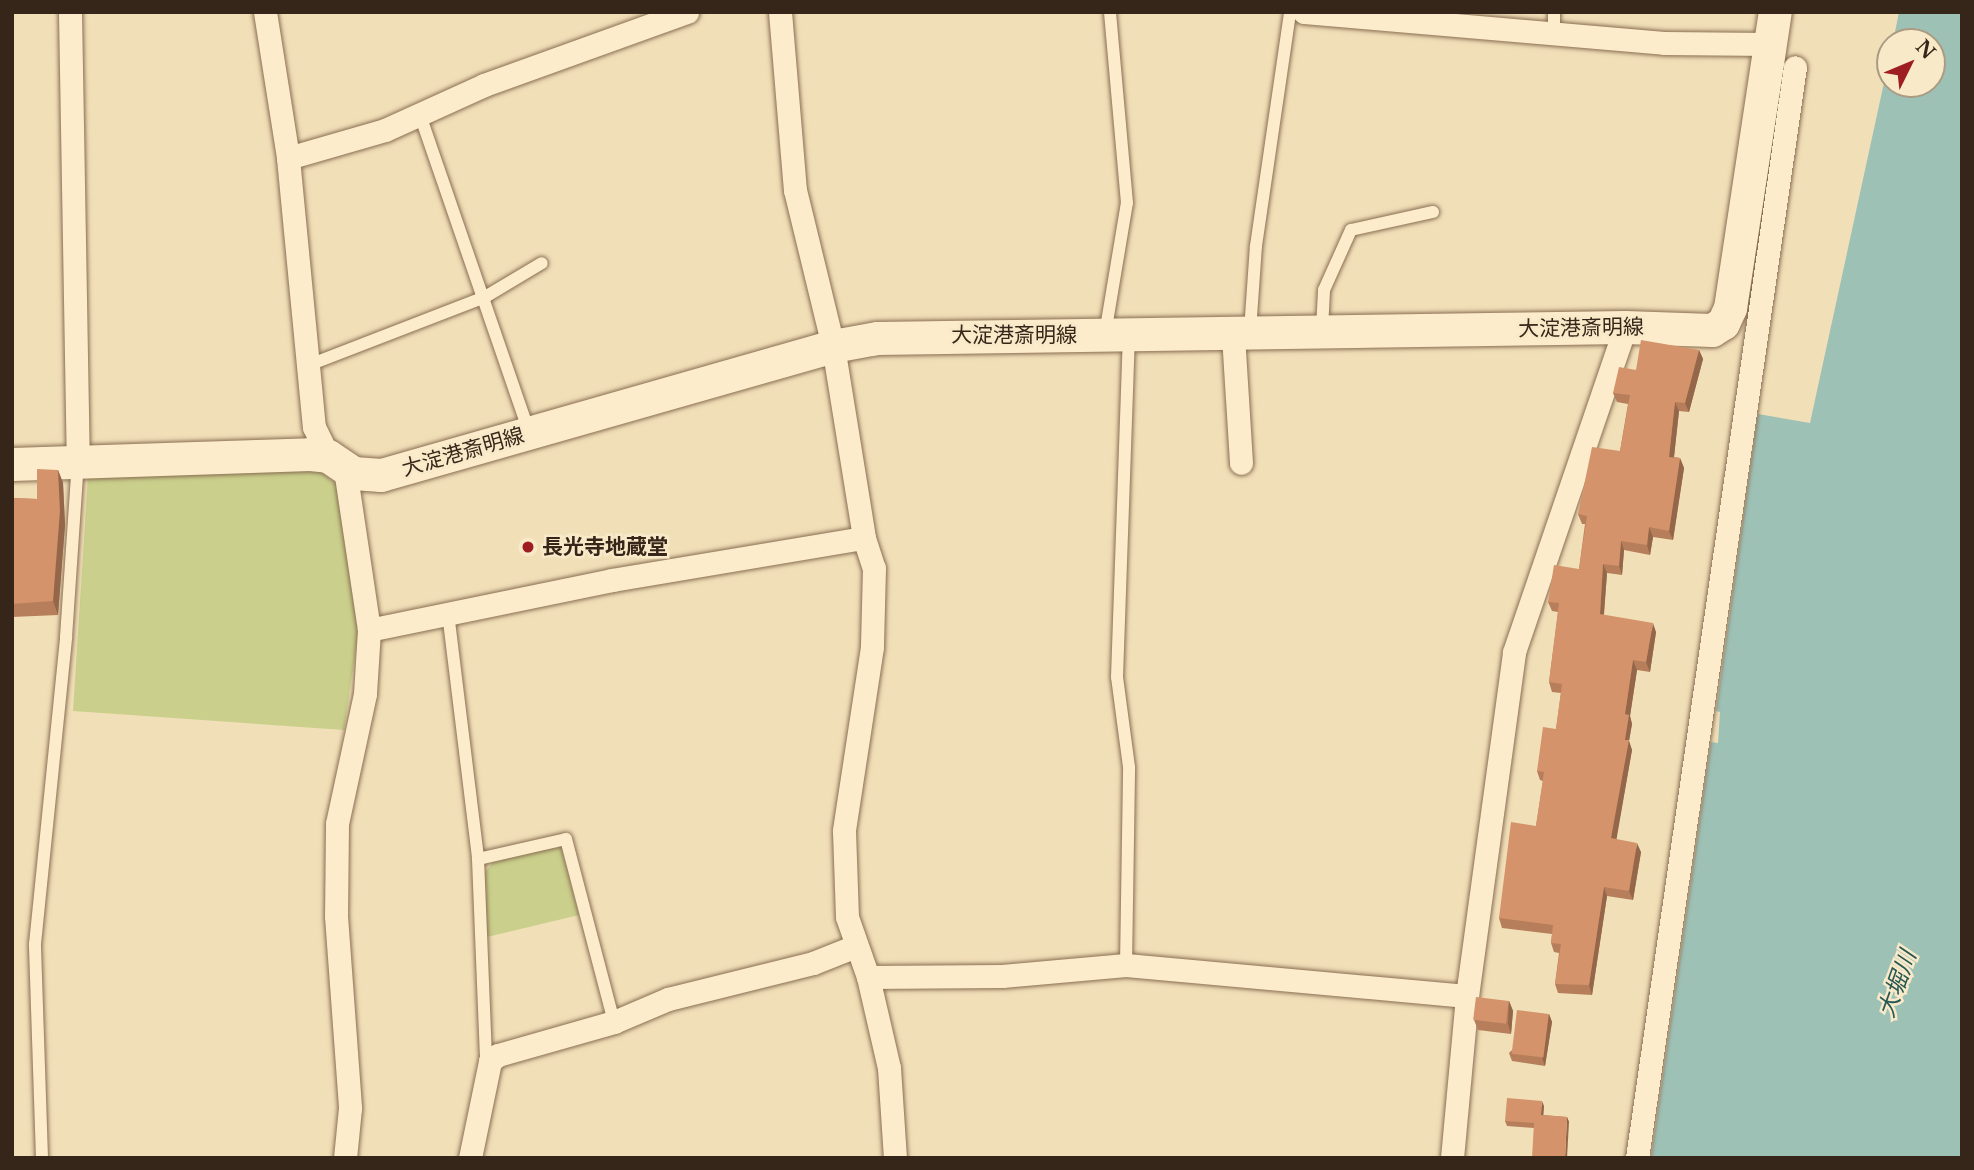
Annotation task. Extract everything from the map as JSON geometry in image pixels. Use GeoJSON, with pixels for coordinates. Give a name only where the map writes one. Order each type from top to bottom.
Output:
{"type":"FeatureCollection","features":[{"type":"Feature","properties":{"kind":"main road","name":"大淀港斎明線"},"geometry":{"type":"LineString","coordinates":[[12,464],[337,463],[381,475],[833,346],[913,336],[1322,333],[1625,327],[1712,330],[1728,316],[1772,28]]}},
{"type":"Feature","properties":{"kind":"street"},"geometry":{"type":"LineString","coordinates":[[70,12],[78,462]]}},
{"type":"Feature","properties":{"kind":"street"},"geometry":{"type":"LineString","coordinates":[[265,12],[288,158],[314,427],[337,463],[369,630],[365,694],[337,824],[336,916],[350,1108],[345,1158]]}},
{"type":"Feature","properties":{"kind":"street"},"geometry":{"type":"LineString","coordinates":[[288,158],[385,130],[484,85],[687,12]]}},
{"type":"Feature","properties":{"kind":"street"},"geometry":{"type":"LineString","coordinates":[[780,12],[795,190],[833,346],[864,538],[874,568],[874,618],[844,831],[847,917],[869,977],[889,1068],[895,1158]]}},
{"type":"Feature","properties":{"kind":"street"},"geometry":{"type":"LineString","coordinates":[[1306,12],[1554,22],[1664,43],[1772,28]]}},
{"type":"Feature","properties":{"kind":"street"},"geometry":{"type":"LineString","coordinates":[[1637,1158],[1795,67]]}},
{"type":"Feature","properties":{"kind":"street"},"geometry":{"type":"LineString","coordinates":[[1452,1158],[1467,996],[1514,652],[1625,327]]}},
{"type":"Feature","properties":{"kind":"street"},"geometry":{"type":"LineString","coordinates":[[1241,334],[1241,464]]}},
{"type":"Feature","properties":{"kind":"street"},"geometry":{"type":"LineString","coordinates":[[369,630],[448,613],[864,538]]}},
{"type":"Feature","properties":{"kind":"street"},"geometry":{"type":"LineString","coordinates":[[470,1158],[490,1061],[614,1022],[668,999],[813,962],[856,946]]}},
{"type":"Feature","properties":{"kind":"street"},"geometry":{"type":"LineString","coordinates":[[869,977],[1002,976],[1126,965],[1467,996]]}},
{"type":"Feature","properties":{"kind":"lane"},"geometry":{"type":"LineString","coordinates":[[1110,12],[1127,203],[1117,335],[1117,677],[1129,766],[1126,965]]}},
{"type":"Feature","properties":{"kind":"lane"},"geometry":{"type":"LineString","coordinates":[[1241,334],[1290,12]]}},
{"type":"Feature","properties":{"kind":"lane"},"geometry":{"type":"LineString","coordinates":[[420,115],[485,298],[529,433]]}},
{"type":"Feature","properties":{"kind":"lane"},"geometry":{"type":"LineString","coordinates":[[1322,333],[1324,290],[1351,230],[1433,212]]}},
{"type":"Feature","properties":{"kind":"lane"},"geometry":{"type":"LineString","coordinates":[[309,365],[485,298],[542,263]]}},
{"type":"Feature","properties":{"kind":"lane"},"geometry":{"type":"LineString","coordinates":[[42,1158],[35,944],[66,637],[78,462]]}},
{"type":"Feature","properties":{"kind":"lane"},"geometry":{"type":"LineString","coordinates":[[448,613],[478,859],[486,1054],[490,1061]]}},
{"type":"Feature","properties":{"kind":"lane"},"geometry":{"type":"LineString","coordinates":[[478,859],[566,839],[614,1022]]}},
{"type":"Feature","properties":{"kind":"green space"},"geometry":{"type":"Polygon","coordinates":[[[318,469],[337,485],[359,628],[344,730],[73,711],[88,476],[318,469]]]}},
{"type":"Feature","properties":{"kind":"green space"},"geometry":{"type":"Polygon","coordinates":[[[561,846],[579,915],[487,937],[485,872],[494,861],[561,846]]]}},
{"type":"Feature","properties":{"kind":"water","name":"大堀川"},"geometry":{"type":"Polygon","coordinates":[[[1899,12],[1962,12],[1962,1158],[1651,1158],[1711,742],[1718,743],[1720,712],[1716,711],[1758,414],[1810,423],[1881,98],[1946,98],[1946,28],[1896,28],[1899,12]]]}},
{"type":"Feature","properties":{"kind":"building"},"geometry":{"type":"Polygon","coordinates":[[[1641,340],[1699,350],[1685,403],[1675,402],[1669,457],[1680,458],[1669,531],[1649,527],[1647,545],[1621,541],[1619,566],[1603,564],[1600,614],[1653,623],[1646,662],[1633,660],[1625,714],[1629,715],[1625,740],[1629,740],[1611,838],[1637,843],[1629,891],[1604,887],[1589,985],[1555,984],[1561,944],[1551,943],[1553,925],[1499,918],[1511,822],[1536,826],[1544,772],[1537,771],[1543,727],[1556,729],[1562,684],[1549,682],[1559,603],[1548,602],[1554,565],[1579,569],[1587,516],[1578,514],[1592,447],[1620,451],[1630,395],[1613,393],[1619,367],[1636,370],[1641,340]]]}},
{"type":"Feature","properties":{"kind":"building"},"geometry":{"type":"Polygon","coordinates":[[[37,469],[58,470],[60,511],[53,601],[12,604],[12,498],[37,499],[37,469]]]}},
{"type":"Feature","properties":{"kind":"building"},"geometry":{"type":"Polygon","coordinates":[[[1476,997],[1509,1001],[1506,1024],[1473,1020],[1476,997]]]}},
{"type":"Feature","properties":{"kind":"building"},"geometry":{"type":"Polygon","coordinates":[[[1517,1010],[1549,1014],[1543,1058],[1512,1054],[1517,1010]]]}},
{"type":"Feature","properties":{"kind":"building"},"geometry":{"type":"Polygon","coordinates":[[[1507,1098],[1542,1101],[1541,1115],[1567,1117],[1565,1158],[1532,1158],[1534,1123],[1505,1121],[1507,1098]]]}},
{"type":"Feature","properties":{"kind":"place","name":"長光寺地蔵堂"},"geometry":{"type":"Point","coordinates":[528,547]}}]}
